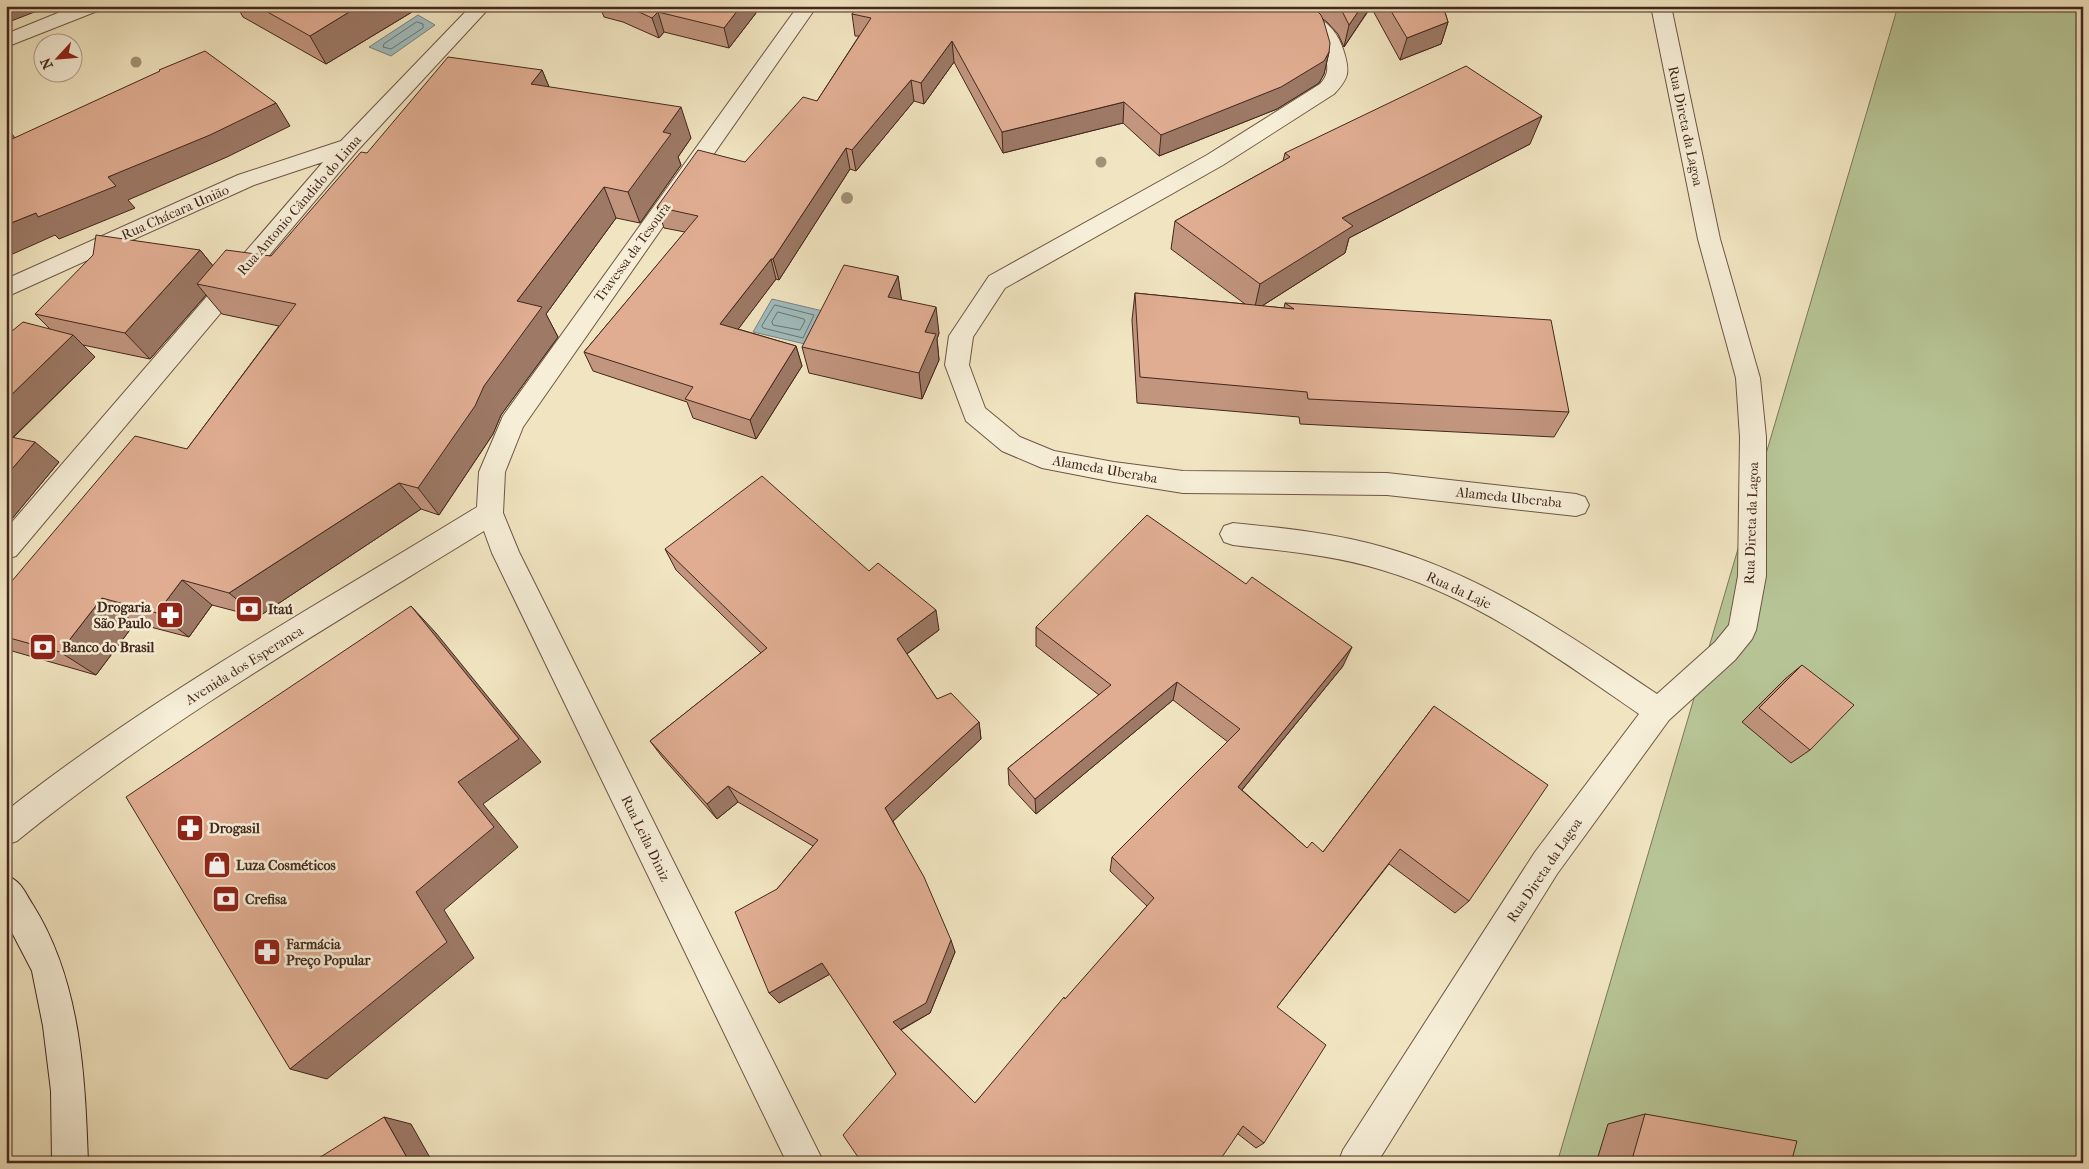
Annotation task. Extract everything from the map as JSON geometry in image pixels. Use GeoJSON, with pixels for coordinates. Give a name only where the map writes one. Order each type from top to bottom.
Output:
{"type":"FeatureCollection","features":[{"type":"Feature","properties":{"kind":"street"},"geometry":{"type":"LineString","coordinates":[[6,41],[93,6]]}},
{"type":"Feature","properties":{"kind":"street","name":"Rua Antonio Cândido do Lima"},"geometry":{"type":"LineString","coordinates":[[6,548],[349,146],[482,6]]}},
{"type":"Feature","properties":{"kind":"street","name":"Travessa da Tesoura"},"geometry":{"type":"LineString","coordinates":[[490,513],[492,472],[512,422],[808,6]]}},
{"type":"Feature","properties":{"kind":"street","name":"Alameda Uberaba"},"geometry":{"type":"LineString","coordinates":[[1237,6],[1301,16],[1316,22],[1326,30],[1332,46],[1339,65],[1337,79],[1327,89],[1215,160],[997,282],[961,336],[957,365],[975,414],[1011,444],[1051,461],[1134,475],[1183,482],[1387,484],[1576,505]]}},
{"type":"Feature","properties":{"kind":"street","name":"Rua Direta da Lagoa"},"geometry":{"type":"LineString","coordinates":[[1356,1163],[1546,863],[1659,711],[1725,651],[1742,630],[1752,576],[1753,437],[1748,378],[1709,239],[1661,6]]}},
{"type":"Feature","properties":{"kind":"street","name":"Rua Chácara União"},"geometry":{"type":"LineString","coordinates":[[6,290],[246,180],[349,146]]}},
{"type":"Feature","properties":{"kind":"street","name":"Avenida dos Esperanca"},"geometry":{"type":"LineString","coordinates":[[6,830],[50,794],[198,693],[490,513]]}},
{"type":"Feature","properties":{"kind":"street","name":"Rua Leila Diniz"},"geometry":{"type":"LineString","coordinates":[[490,513],[506,553],[806,1163]]}},
{"type":"Feature","properties":{"kind":"street","name":"Rua da Laje"},"geometry":{"type":"LineString","coordinates":[[1233,534],[1319,544],[1386,559],[1465,590],[1553,640],[1659,711]]}},
{"type":"Feature","properties":{"kind":"street"},"geometry":{"type":"LineString","coordinates":[[6,891],[27,925],[48,969],[60,1026],[68,1091],[70,1163]]}},
{"type":"Feature","properties":{"kind":"green space"},"geometry":{"type":"Polygon","coordinates":[[[1898,6],[2083,6],[2083,1163],[1557,1163],[1898,6]]]}},
{"type":"Feature","properties":{"kind":"water"},"geometry":{"type":"Polygon","coordinates":[[[418,15],[435,25],[391,56],[369,47],[418,15]]]}},
{"type":"Feature","properties":{"kind":"water"},"geometry":{"type":"Polygon","coordinates":[[[772,299],[823,311],[805,344],[753,332],[772,299]]]}},
{"type":"Feature","properties":{"kind":"building"},"geometry":{"type":"Polygon","coordinates":[[[257,6],[359,6],[310,36],[257,6]]]}},
{"type":"Feature","properties":{"kind":"building"},"geometry":{"type":"Polygon","coordinates":[[[626,6],[741,6],[724,28],[658,12],[652,18],[626,6]]]}},
{"type":"Feature","properties":{"kind":"building"},"geometry":{"type":"Polygon","coordinates":[[[858,6],[1310,6],[1321,15],[1330,43],[1329,52],[1324,61],[1281,87],[1161,135],[1124,102],[1002,132],[952,41],[921,83],[911,80],[852,150],[846,148],[773,259],[771,259],[720,324],[796,346],[750,420],[685,399],[693,387],[584,352],[698,216],[657,207],[698,150],[745,162],[803,97],[817,101],[871,18],[852,14],[858,6]]]}},
{"type":"Feature","properties":{"kind":"building"},"geometry":{"type":"Polygon","coordinates":[[[1337,6],[1362,6],[1349,25],[1337,6]]]}},
{"type":"Feature","properties":{"kind":"building"},"geometry":{"type":"Polygon","coordinates":[[[1388,6],[1443,6],[1448,22],[1407,38],[1388,6]]]}},
{"type":"Feature","properties":{"kind":"building"},"geometry":{"type":"Polygon","coordinates":[[[205,51],[276,103],[210,135],[108,177],[116,186],[38,217],[36,213],[6,225],[6,131],[12,139],[159,70],[205,51]]]}},
{"type":"Feature","properties":{"kind":"building"},"geometry":{"type":"Polygon","coordinates":[[[448,57],[542,70],[531,84],[681,107],[663,132],[671,134],[628,192],[604,187],[517,301],[542,307],[484,386],[475,406],[418,488],[399,483],[229,593],[182,580],[157,613],[102,598],[60,652],[6,637],[6,588],[135,436],[187,449],[296,304],[197,284],[226,250],[271,256],[361,152],[367,153],[448,57]]]}},
{"type":"Feature","properties":{"kind":"building"},"geometry":{"type":"Polygon","coordinates":[[[1466,66],[1542,116],[1342,218],[1353,226],[1260,284],[1175,221],[1290,157],[1285,153],[1466,66]]]}},
{"type":"Feature","properties":{"kind":"building"},"geometry":{"type":"Polygon","coordinates":[[[96,235],[200,250],[125,333],[35,314],[93,255],[96,235]]]}},
{"type":"Feature","properties":{"kind":"building"},"geometry":{"type":"Polygon","coordinates":[[[844,265],[898,276],[888,297],[936,307],[925,332],[936,334],[919,373],[802,347],[844,265]]]}},
{"type":"Feature","properties":{"kind":"building"},"geometry":{"type":"Polygon","coordinates":[[[1135,293],[1294,309],[1285,303],[1551,320],[1569,412],[1308,399],[1307,392],[1140,377],[1135,293]]]}},
{"type":"Feature","properties":{"kind":"building"},"geometry":{"type":"Polygon","coordinates":[[[23,322],[73,335],[6,400],[6,336],[23,322]]]}},
{"type":"Feature","properties":{"kind":"building"},"geometry":{"type":"Polygon","coordinates":[[[6,436],[35,442],[6,476],[6,436]]]}},
{"type":"Feature","properties":{"kind":"building"},"geometry":{"type":"Polygon","coordinates":[[[762,476],[869,571],[878,563],[936,610],[897,639],[937,699],[951,693],[979,722],[885,808],[924,877],[951,940],[926,1003],[893,1022],[975,1103],[1064,997],[1065,999],[1154,898],[1112,857],[1240,729],[1177,682],[1035,799],[1008,768],[1111,685],[1036,627],[1147,515],[1246,584],[1252,577],[1352,647],[1238,787],[1307,848],[1312,842],[1323,852],[1434,706],[1548,785],[1469,901],[1400,849],[1277,1007],[1326,1045],[1264,1143],[1243,1126],[1218,1163],[862,1163],[843,1135],[896,1074],[822,963],[769,993],[735,912],[777,889],[818,840],[728,786],[707,804],[650,741],[767,648],[665,549],[762,476]]]}},
{"type":"Feature","properties":{"kind":"building"},"geometry":{"type":"Polygon","coordinates":[[[411,606],[519,739],[458,782],[494,827],[416,892],[447,942],[290,1069],[126,797],[411,606]]]}},
{"type":"Feature","properties":{"kind":"building"},"geometry":{"type":"Polygon","coordinates":[[[1802,665],[1854,705],[1810,750],[1759,708],[1802,665]]]}},
{"type":"Feature","properties":{"kind":"building"},"geometry":{"type":"Polygon","coordinates":[[[1645,1114],[1797,1141],[1791,1163],[1631,1163],[1645,1114]]]}},
{"type":"Feature","properties":{"kind":"building"},"geometry":{"type":"Polygon","coordinates":[[[384,1117],[410,1163],[311,1163],[384,1117]]]}},
{"type":"Feature","properties":{"kind":"place","name":"Itaú"},"geometry":{"type":"Point","coordinates":[249,609]}},
{"type":"Feature","properties":{"kind":"place","name":"Drogaria São Paulo"},"geometry":{"type":"Point","coordinates":[170,615]}},
{"type":"Feature","properties":{"kind":"place","name":"Banco do Brasil"},"geometry":{"type":"Point","coordinates":[43,647]}},
{"type":"Feature","properties":{"kind":"place","name":"Drogasil"},"geometry":{"type":"Point","coordinates":[190,828]}},
{"type":"Feature","properties":{"kind":"place","name":"Luza Cosméticos"},"geometry":{"type":"Point","coordinates":[217,865]}},
{"type":"Feature","properties":{"kind":"place","name":"Crefisa"},"geometry":{"type":"Point","coordinates":[226,899]}},
{"type":"Feature","properties":{"kind":"place","name":"Farmácia Preço Popular"},"geometry":{"type":"Point","coordinates":[267,952]}}]}
